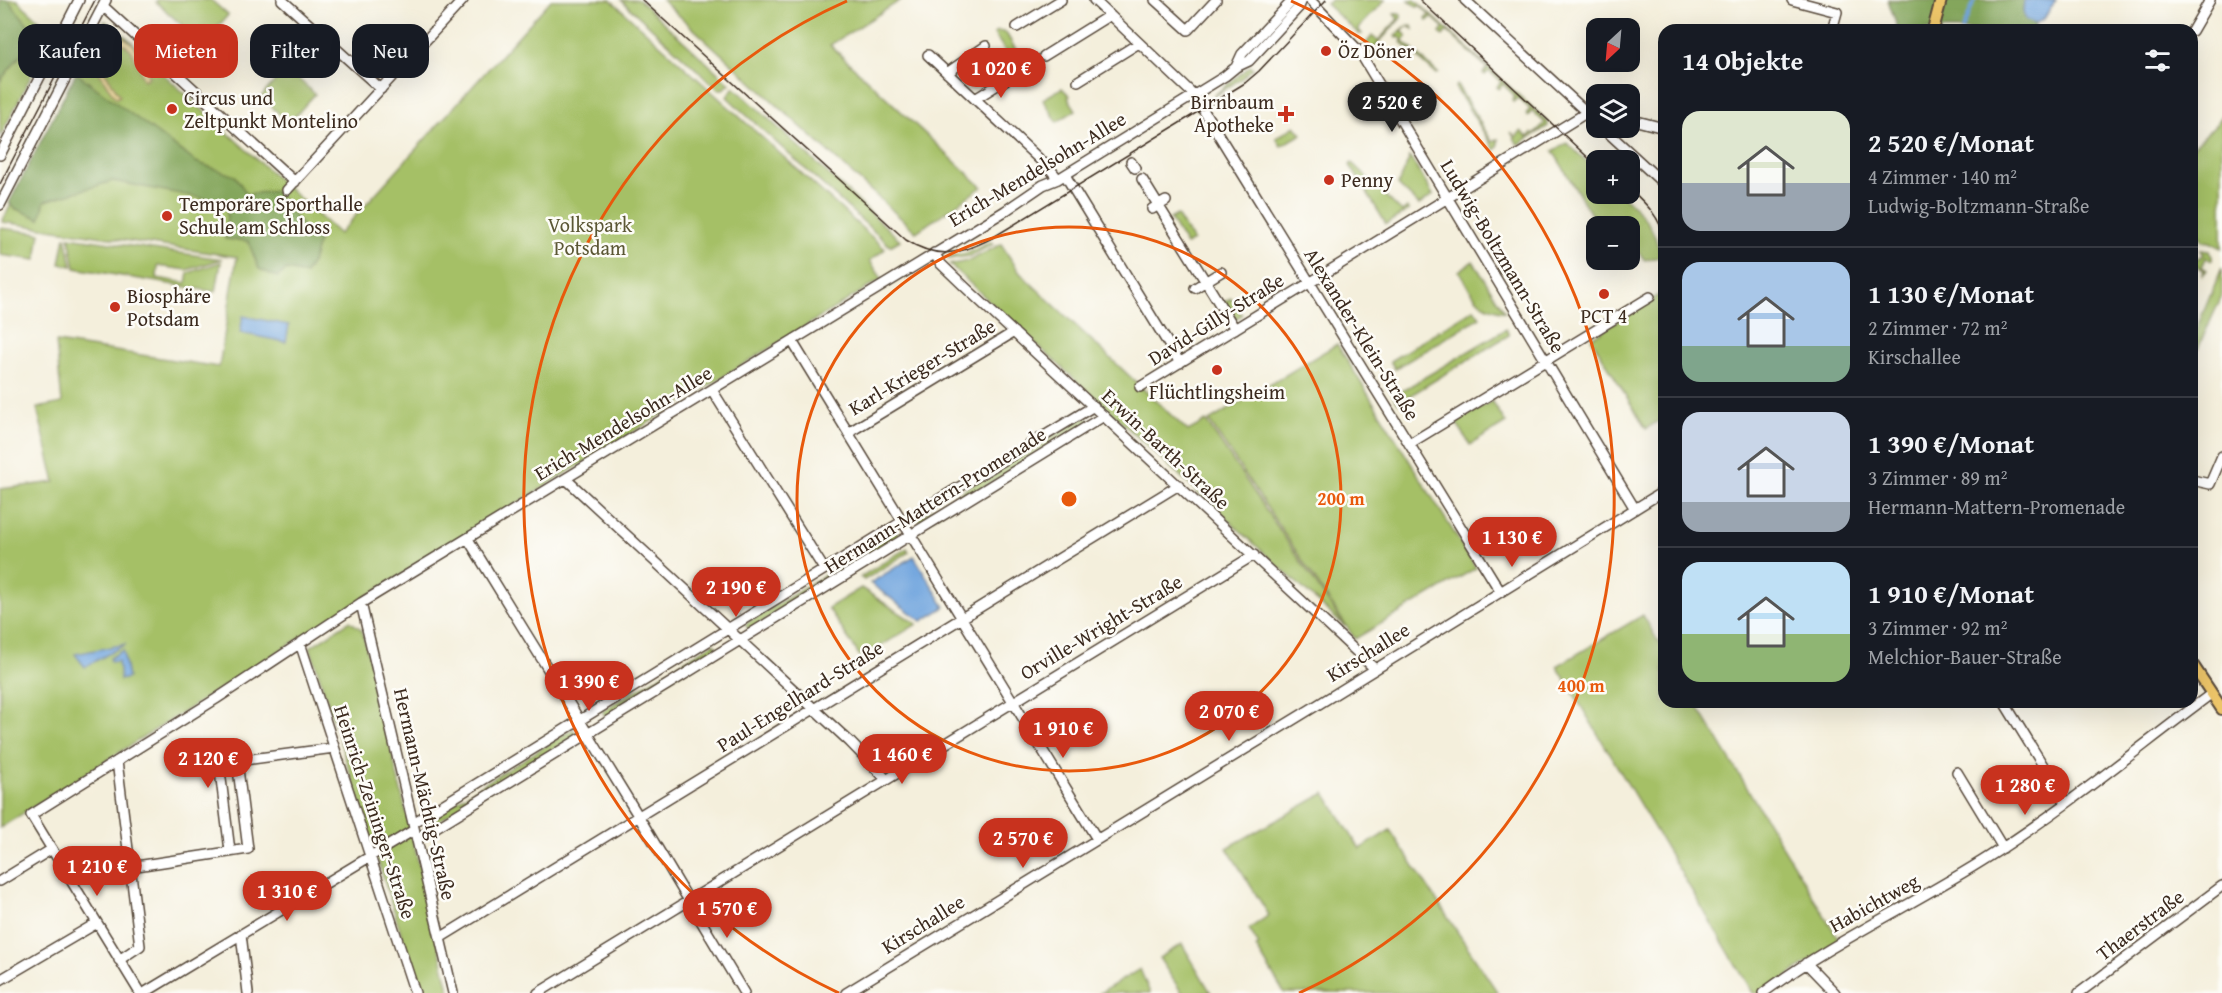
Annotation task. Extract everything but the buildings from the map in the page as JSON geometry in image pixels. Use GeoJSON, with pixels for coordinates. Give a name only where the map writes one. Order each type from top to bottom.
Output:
{"type":"FeatureCollection","features":[{"type":"Feature","properties":{"kind":"main road"},"geometry":{"type":"LineString","coordinates":[[1935,24],[1941,0]]}},
{"type":"Feature","properties":{"kind":"main road"},"geometry":{"type":"LineString","coordinates":[[2198,673],[2222,709]]}},
{"type":"Feature","properties":{"kind":"street"},"geometry":{"type":"LineString","coordinates":[[0,155],[80,0]]}},
{"type":"Feature","properties":{"kind":"street"},"geometry":{"type":"LineString","coordinates":[[282,0],[381,89]]}},
{"type":"Feature","properties":{"kind":"street"},"geometry":{"type":"LineString","coordinates":[[1017,27],[1061,0]]}},
{"type":"Feature","properties":{"kind":"street"},"geometry":{"type":"LineString","coordinates":[[1155,0],[1188,30],[1216,0]]}},
{"type":"Feature","properties":{"kind":"street","name":"Erich-Mendelsohn-Allee"},"geometry":{"type":"LineString","coordinates":[[1236,67],[1242,54],[1293,0]]}},
{"type":"Feature","properties":{"kind":"street","name":"Erich-Mendelsohn-Allee"},"geometry":{"type":"LineString","coordinates":[[52,849],[31,815],[216,699],[361,603],[1249,61],[1299,7],[1302,0]]}},
{"type":"Feature","properties":{"kind":"street","name":"Ludwig-Boltzmann-Straße"},"geometry":{"type":"LineString","coordinates":[[1310,0],[1356,46],[1635,509]]}},
{"type":"Feature","properties":{"kind":"street"},"geometry":{"type":"LineString","coordinates":[[1465,0],[1586,109]]}},
{"type":"Feature","properties":{"kind":"street"},"geometry":{"type":"LineString","coordinates":[[1792,0],[1837,12],[1834,24]]}},
{"type":"Feature","properties":{"kind":"street"},"geometry":{"type":"LineString","coordinates":[[2196,24],[2210,0]]}},
{"type":"Feature","properties":{"kind":"street","name":"Alexander-Klein-Straße"},"geometry":{"type":"LineString","coordinates":[[1098,1],[1194,95],[1500,591]]}},
{"type":"Feature","properties":{"kind":"street"},"geometry":{"type":"LineString","coordinates":[[287,190],[459,2]]}},
{"type":"Feature","properties":{"kind":"street"},"geometry":{"type":"LineString","coordinates":[[0,205],[104,3],[295,182]]}},
{"type":"Feature","properties":{"kind":"street"},"geometry":{"type":"LineString","coordinates":[[1044,57],[1110,15]]}},
{"type":"Feature","properties":{"kind":"street"},"geometry":{"type":"LineString","coordinates":[[1078,81],[1139,43]]}},
{"type":"Feature","properties":{"kind":"street"},"geometry":{"type":"LineString","coordinates":[[947,73],[986,46]]}},
{"type":"Feature","properties":{"kind":"street"},"geometry":{"type":"LineString","coordinates":[[928,55],[1061,177],[1180,363]]}},
{"type":"Feature","properties":{"kind":"street"},"geometry":{"type":"LineString","coordinates":[[975,99],[1012,76]]}},
{"type":"Feature","properties":{"kind":"street","name":"David-Gilly-Straße"},"geometry":{"type":"LineString","coordinates":[[1140,387],[1586,116]]}},
{"type":"Feature","properties":{"kind":"street"},"geometry":{"type":"LineString","coordinates":[[1640,122],[1658,126]]}},
{"type":"Feature","properties":{"kind":"street"},"geometry":{"type":"LineString","coordinates":[[1614,138],[1658,178]]}},
{"type":"Feature","properties":{"kind":"street"},"geometry":{"type":"LineString","coordinates":[[1142,179],[1235,329]]}},
{"type":"Feature","properties":{"kind":"street","name":"Erwin-Barth-Straße"},"geometry":{"type":"LineString","coordinates":[[934,253],[941,264],[1375,669]]}},
{"type":"Feature","properties":{"kind":"street"},"geometry":{"type":"LineString","coordinates":[[1195,288],[1221,272]]}},
{"type":"Feature","properties":{"kind":"street"},"geometry":{"type":"LineString","coordinates":[[1409,444],[1650,297]]}},
{"type":"Feature","properties":{"kind":"street","name":"Karl-Krieger-Straße"},"geometry":{"type":"LineString","coordinates":[[848,433],[1014,332]]}},
{"type":"Feature","properties":{"kind":"street"},"geometry":{"type":"LineString","coordinates":[[792,341],[1096,839]]}},
{"type":"Feature","properties":{"kind":"street"},"geometry":{"type":"LineString","coordinates":[[712,390],[824,569]]}},
{"type":"Feature","properties":{"kind":"street","name":"Hermann-Mattern-Promenade"},"geometry":{"type":"LineString","coordinates":[[415,831],[578,721],[1094,406]]}},
{"type":"Feature","properties":{"kind":"street","name":"Hermann-Mattern-Promenade"},"geometry":{"type":"LineString","coordinates":[[142,993],[370,857],[586,734],[912,536],[1104,416]]}},
{"type":"Feature","properties":{"kind":"street"},"geometry":{"type":"LineString","coordinates":[[2198,481],[2210,484],[2222,456]]}},
{"type":"Feature","properties":{"kind":"street"},"geometry":{"type":"LineString","coordinates":[[566,479],[814,709],[886,779]]}},
{"type":"Feature","properties":{"kind":"street","name":"Paul-Engelhard-Straße"},"geometry":{"type":"LineString","coordinates":[[440,938],[1179,485]]}},
{"type":"Feature","properties":{"kind":"street","name":"Kirschallee"},"geometry":{"type":"LineString","coordinates":[[846,993],[1658,495]]}},
{"type":"Feature","properties":{"kind":"street"},"geometry":{"type":"LineString","coordinates":[[468,539],[744,993]]}},
{"type":"Feature","properties":{"kind":"street","name":"Orville-Wright-Straße"},"geometry":{"type":"LineString","coordinates":[[537,993],[1254,555]]}},
{"type":"Feature","properties":{"kind":"street","name":"Hermann-Mächtig-Straße"},"geometry":{"type":"LineString","coordinates":[[361,603],[453,993]]}},
{"type":"Feature","properties":{"kind":"street","name":"Heinrich-Zeininger-Straße"},"geometry":{"type":"LineString","coordinates":[[300,643],[415,993]]}},
{"type":"Feature","properties":{"kind":"street","name":"Habichtweg"},"geometry":{"type":"LineString","coordinates":[[2198,704],[2211,694]]}},
{"type":"Feature","properties":{"kind":"street"},"geometry":{"type":"LineString","coordinates":[[2008,708],[2066,803]]}},
{"type":"Feature","properties":{"kind":"street","name":"Habichtweg"},"geometry":{"type":"LineString","coordinates":[[1763,993],[1806,963],[1865,927],[1941,887],[2003,848],[2192,708]]}},
{"type":"Feature","properties":{"kind":"street"},"geometry":{"type":"LineString","coordinates":[[230,851],[219,763],[334,748]]}},
{"type":"Feature","properties":{"kind":"street"},"geometry":{"type":"LineString","coordinates":[[117,760],[140,946],[119,960]]}},
{"type":"Feature","properties":{"kind":"street"},"geometry":{"type":"LineString","coordinates":[[130,867],[248,849],[237,761]]}},
{"type":"Feature","properties":{"kind":"street"},"geometry":{"type":"LineString","coordinates":[[1958,772],[2003,848]]}},
{"type":"Feature","properties":{"kind":"street"},"geometry":{"type":"LineString","coordinates":[[0,881],[52,849],[119,960],[142,993]]}},
{"type":"Feature","properties":{"kind":"street","name":"Thaerstraße"},"geometry":{"type":"LineString","coordinates":[[2079,993],[2222,886]]}},
{"type":"Feature","properties":{"kind":"street"},"geometry":{"type":"LineString","coordinates":[[0,980],[97,922]]}},
{"type":"Feature","properties":{"kind":"street"},"geometry":{"type":"LineString","coordinates":[[241,934],[248,993]]}},
{"type":"Feature","properties":{"kind":"street"},"geometry":{"type":"LineString","coordinates":[[1806,963],[1835,993]]}},
{"type":"Feature","properties":{"kind":"green space"},"geometry":{"type":"Polygon","coordinates":[[[0,0],[17,0],[43,24],[18,24],[18,78],[30,78],[0,137],[0,0]]]}},
{"type":"Feature","properties":{"kind":"green space"},"geometry":{"type":"Polygon","coordinates":[[[0,0],[8,0],[28,24],[18,24],[18,59],[0,81],[0,0]]]}},
{"type":"Feature","properties":{"kind":"green space"},"geometry":{"type":"Polygon","coordinates":[[[157,0],[211,0],[228,15],[220,24],[181,24],[156,2],[157,0]]]}},
{"type":"Feature","properties":{"kind":"green space","name":"Volkspark Potsdam"},"geometry":{"type":"Polygon","coordinates":[[[551,0],[611,0],[885,249],[870,261],[882,279],[346,609],[0,828],[0,489],[55,482],[37,408],[62,403],[56,342],[219,367],[237,257],[2,222],[76,78],[122,78],[122,34],[134,44],[134,78],[168,78],[339,234],[551,0]]]}},
{"type":"Feature","properties":{"kind":"green space"},"geometry":{"type":"Polygon","coordinates":[[[621,0],[639,0],[730,84],[723,89],[718,89],[621,0]]]}},
{"type":"Feature","properties":{"kind":"green space"},"geometry":{"type":"Polygon","coordinates":[[[662,0],[901,0],[830,45],[982,187],[916,232],[662,0]]]}},
{"type":"Feature","properties":{"kind":"green space"},"geometry":{"type":"Polygon","coordinates":[[[1331,0],[1385,0],[1358,29],[1362,34],[1359,34],[1326,4],[1331,0]]]}},
{"type":"Feature","properties":{"kind":"green space"},"geometry":{"type":"Polygon","coordinates":[[[1409,0],[1415,0],[1548,122],[1548,126],[1518,145],[1511,132],[1516,137],[1521,131],[1528,137],[1545,123],[1532,111],[1528,116],[1526,114],[1530,109],[1518,98],[1513,102],[1515,96],[1503,84],[1499,89],[1497,87],[1501,82],[1489,71],[1485,75],[1483,73],[1487,68],[1447,31],[1443,36],[1440,33],[1444,28],[1432,17],[1427,21],[1430,15],[1420,5],[1418,7],[1409,0]]]}},
{"type":"Feature","properties":{"kind":"green space"},"geometry":{"type":"Polygon","coordinates":[[[1888,0],[2024,0],[2023,11],[2026,19],[2035,24],[1896,24],[1888,0]]]}},
{"type":"Feature","properties":{"kind":"green space"},"geometry":{"type":"Polygon","coordinates":[[[1394,14],[1401,15],[1401,18],[1373,49],[1377,54],[1374,57],[1365,45],[1372,36],[1378,41],[1398,19],[1394,14]]]}},
{"type":"Feature","properties":{"kind":"green space"},"geometry":{"type":"Polygon","coordinates":[[[1407,27],[1402,31],[1407,36],[1403,41],[1438,73],[1436,74],[1401,42],[1403,40],[1395,36],[1407,27]]]}},
{"type":"Feature","properties":{"kind":"green space"},"geometry":{"type":"Polygon","coordinates":[[[998,31],[1006,33],[1022,60],[1010,58],[994,34],[998,31]]]}},
{"type":"Feature","properties":{"kind":"green space"},"geometry":{"type":"Polygon","coordinates":[[[1250,66],[1253,68],[1241,79],[1211,98],[1250,66]]]}},
{"type":"Feature","properties":{"kind":"green space"},"geometry":{"type":"Polygon","coordinates":[[[73,78],[83,78],[196,162],[235,176],[247,194],[275,191],[304,228],[319,239],[312,263],[305,274],[287,270],[277,277],[259,269],[248,241],[225,239],[228,203],[113,181],[45,201],[40,219],[14,208],[9,203],[73,78]]]}},
{"type":"Feature","properties":{"kind":"green space"},"geometry":{"type":"Polygon","coordinates":[[[277,78],[297,78],[315,94],[289,123],[261,97],[277,78]]]}},
{"type":"Feature","properties":{"kind":"green space"},"geometry":{"type":"Polygon","coordinates":[[[1457,85],[1492,142],[1498,139],[1498,147],[1495,150],[1455,87],[1457,85]]]}},
{"type":"Feature","properties":{"kind":"green space"},"geometry":{"type":"Polygon","coordinates":[[[734,87],[900,240],[890,246],[744,113],[727,97],[734,87]]]}},
{"type":"Feature","properties":{"kind":"green space"},"geometry":{"type":"Polygon","coordinates":[[[1062,88],[1070,96],[1068,98],[1076,110],[1057,122],[1043,99],[1062,88]]]}},
{"type":"Feature","properties":{"kind":"green space"},"geometry":{"type":"Polygon","coordinates":[[[2222,116],[2222,248],[2202,241],[2200,235],[2198,236],[2198,142],[2222,116]]]}},
{"type":"Feature","properties":{"kind":"green space"},"geometry":{"type":"Polygon","coordinates":[[[1295,126],[1302,134],[1281,146],[1276,138],[1295,126]]]}},
{"type":"Feature","properties":{"kind":"green space"},"geometry":{"type":"Polygon","coordinates":[[[1567,143],[1586,161],[1586,204],[1631,204],[1647,221],[1658,246],[1658,257],[1645,260],[1640,254],[1640,216],[1592,216],[1553,151],[1567,143]]]}},
{"type":"Feature","properties":{"kind":"green space"},"geometry":{"type":"Polygon","coordinates":[[[1410,157],[1433,195],[1419,205],[1398,185],[1410,157]]]}},
{"type":"Feature","properties":{"kind":"green space"},"geometry":{"type":"Polygon","coordinates":[[[1352,163],[1402,212],[1407,208],[1409,210],[1386,224],[1350,165],[1352,163]]]}},
{"type":"Feature","properties":{"kind":"green space"},"geometry":{"type":"Polygon","coordinates":[[[1177,215],[1193,241],[1186,245],[1170,219],[1177,215]]]}},
{"type":"Feature","properties":{"kind":"green space"},"geometry":{"type":"Polygon","coordinates":[[[0,228],[40,233],[36,260],[0,255],[0,228]]]}},
{"type":"Feature","properties":{"kind":"green space"},"geometry":{"type":"Polygon","coordinates":[[[66,237],[72,266],[60,264],[66,237]]]}},
{"type":"Feature","properties":{"kind":"green space"},"geometry":{"type":"Polygon","coordinates":[[[69,237],[222,259],[187,270],[158,266],[157,278],[186,283],[188,273],[221,262],[216,292],[75,268],[69,237]]]}},
{"type":"Feature","properties":{"kind":"green space"},"geometry":{"type":"Polygon","coordinates":[[[991,242],[993,244],[970,256],[948,259],[949,256],[967,253],[991,242]]]}},
{"type":"Feature","properties":{"kind":"green space"},"geometry":{"type":"Polygon","coordinates":[[[1001,244],[1020,273],[1188,431],[1206,421],[1345,627],[950,265],[971,260],[1001,244]]]}},
{"type":"Feature","properties":{"kind":"green space"},"geometry":{"type":"Polygon","coordinates":[[[2201,250],[2210,251],[2212,260],[2206,258],[2202,267],[2207,270],[2202,276],[2204,270],[2198,266],[2198,258],[2204,255],[2201,250]]]}},
{"type":"Feature","properties":{"kind":"green space"},"geometry":{"type":"Polygon","coordinates":[[[1473,261],[1505,312],[1481,303],[1472,293],[1459,271],[1473,261]]]}},
{"type":"Feature","properties":{"kind":"green space"},"geometry":{"type":"Polygon","coordinates":[[[2222,268],[2222,295],[2198,349],[2198,325],[2222,268]]]}},
{"type":"Feature","properties":{"kind":"green space"},"geometry":{"type":"Polygon","coordinates":[[[1658,295],[1658,421],[1646,429],[1591,338],[1658,295]]]}},
{"type":"Feature","properties":{"kind":"green space"},"geometry":{"type":"Polygon","coordinates":[[[1231,298],[1242,315],[1234,320],[1224,302],[1231,298]]]}},
{"type":"Feature","properties":{"kind":"green space"},"geometry":{"type":"Polygon","coordinates":[[[1474,309],[1480,317],[1395,369],[1390,361],[1474,309]]]}},
{"type":"Feature","properties":{"kind":"green space"},"geometry":{"type":"Polygon","coordinates":[[[1506,329],[1509,335],[1398,403],[1393,396],[1506,329]]]}},
{"type":"Feature","properties":{"kind":"green space"},"geometry":{"type":"Polygon","coordinates":[[[1337,344],[1476,568],[1355,639],[1209,421],[1337,344]]]}},
{"type":"Feature","properties":{"kind":"green space"},"geometry":{"type":"Polygon","coordinates":[[[1492,401],[1506,423],[1470,445],[1456,422],[1492,401]]]}},
{"type":"Feature","properties":{"kind":"green space"},"geometry":{"type":"Polygon","coordinates":[[[1085,416],[1091,421],[922,525],[918,518],[1085,416]]]}},
{"type":"Feature","properties":{"kind":"green space"},"geometry":{"type":"Polygon","coordinates":[[[897,531],[901,538],[749,630],[745,624],[897,531]]]}},
{"type":"Feature","properties":{"kind":"green space"},"geometry":{"type":"Polygon","coordinates":[[[907,548],[909,552],[864,580],[860,577],[907,548]]]}},
{"type":"Feature","properties":{"kind":"green space"},"geometry":{"type":"Polygon","coordinates":[[[861,588],[917,624],[861,658],[828,608],[861,588]]]}},
{"type":"Feature","properties":{"kind":"green space"},"geometry":{"type":"Polygon","coordinates":[[[1643,615],[1658,641],[1658,708],[1699,708],[1840,941],[1763,993],[1753,993],[1557,666],[1643,615]]]}},
{"type":"Feature","properties":{"kind":"green space"},"geometry":{"type":"Polygon","coordinates":[[[350,621],[362,630],[450,993],[420,993],[310,647],[350,621]]]}},
{"type":"Feature","properties":{"kind":"green space"},"geometry":{"type":"Polygon","coordinates":[[[714,643],[718,650],[606,718],[602,711],[714,643]]]}},
{"type":"Feature","properties":{"kind":"green space"},"geometry":{"type":"Polygon","coordinates":[[[573,729],[577,735],[430,826],[427,819],[573,729]]]}},
{"type":"Feature","properties":{"kind":"green space"},"geometry":{"type":"Polygon","coordinates":[[[1325,793],[1360,849],[1390,830],[1498,993],[1284,993],[1256,947],[1259,945],[1249,929],[1269,915],[1227,848],[1325,793]]]}},
{"type":"Feature","properties":{"kind":"green space"},"geometry":{"type":"Polygon","coordinates":[[[1182,944],[1211,993],[1182,993],[1159,958],[1182,944]]]}},
{"type":"Feature","properties":{"kind":"green space"},"geometry":{"type":"Polygon","coordinates":[[[1140,969],[1150,993],[1100,993],[1140,969]]]}},
{"type":"Feature","properties":{"kind":"sand"},"geometry":{"type":"Polygon","coordinates":[[[122,37],[134,46],[134,57],[131,50],[122,44],[122,37]]]}},
{"type":"Feature","properties":{"kind":"sand"},"geometry":{"type":"Polygon","coordinates":[[[102,78],[109,78],[120,96],[116,98],[102,78]]]}},
{"type":"Feature","properties":{"kind":"water"},"geometry":{"type":"Polygon","coordinates":[[[2024,0],[2056,0],[2044,19],[2035,24],[2026,20],[2023,11],[2024,0]]]}},
{"type":"Feature","properties":{"kind":"water"},"geometry":{"type":"Polygon","coordinates":[[[243,316],[289,325],[286,342],[240,333],[243,316]]]}},
{"type":"Feature","properties":{"kind":"water"},"geometry":{"type":"Polygon","coordinates":[[[914,556],[945,607],[922,621],[870,583],[914,556]]]}},
{"type":"Feature","properties":{"kind":"water"},"geometry":{"type":"Polygon","coordinates":[[[126,644],[85,667],[75,654],[126,644]]]}},
{"type":"Feature","properties":{"kind":"water"},"geometry":{"type":"Polygon","coordinates":[[[123,650],[128,678],[120,680],[118,661],[110,662],[110,658],[123,650]]]}},
{"type":"Feature","properties":{"kind":"waterway"},"geometry":{"type":"LineString","coordinates":[[1965,24],[1975,0]]}},
{"type":"Feature","properties":{"kind":"tram line"},"geometry":{"type":"LineString","coordinates":[[0,184],[95,0]]}},
{"type":"Feature","properties":{"kind":"tram line"},"geometry":{"type":"LineString","coordinates":[[642,0],[906,240],[917,246],[939,252],[959,251],[992,238],[1245,83],[1326,0]]}},
{"type":"Feature","properties":{"kind":"tram line"},"geometry":{"type":"LineString","coordinates":[[1420,0],[1586,156]]}},
{"type":"Feature","properties":{"kind":"tram line"},"geometry":{"type":"LineString","coordinates":[[1640,199],[1658,221]]}},
{"type":"Feature","properties":{"kind":"place","name":"Öz Döner"},"geometry":{"type":"Point","coordinates":[1326,51]}},
{"type":"Feature","properties":{"kind":"place","name":"Circus und Zeltpunkt Montelino"},"geometry":{"type":"Point","coordinates":[172,109]}},
{"type":"Feature","properties":{"kind":"place","name":"Birnbaum Apotheke"},"geometry":{"type":"Point","coordinates":[1286,114]}},
{"type":"Feature","properties":{"kind":"place","name":"Penny"},"geometry":{"type":"Point","coordinates":[1329,180]}},
{"type":"Feature","properties":{"kind":"place","name":"Temporäre Sporthalle Schule am Schloss"},"geometry":{"type":"Point","coordinates":[167,216]}},
{"type":"Feature","properties":{"kind":"place","name":"PCT 4"},"geometry":{"type":"Point","coordinates":[1604,294]}},
{"type":"Feature","properties":{"kind":"place","name":"Biosphäre Potsdam"},"geometry":{"type":"Point","coordinates":[115,307]}},
{"type":"Feature","properties":{"kind":"place","name":"Flüchtlingsheim"},"geometry":{"type":"Point","coordinates":[1217,370]}}]}
